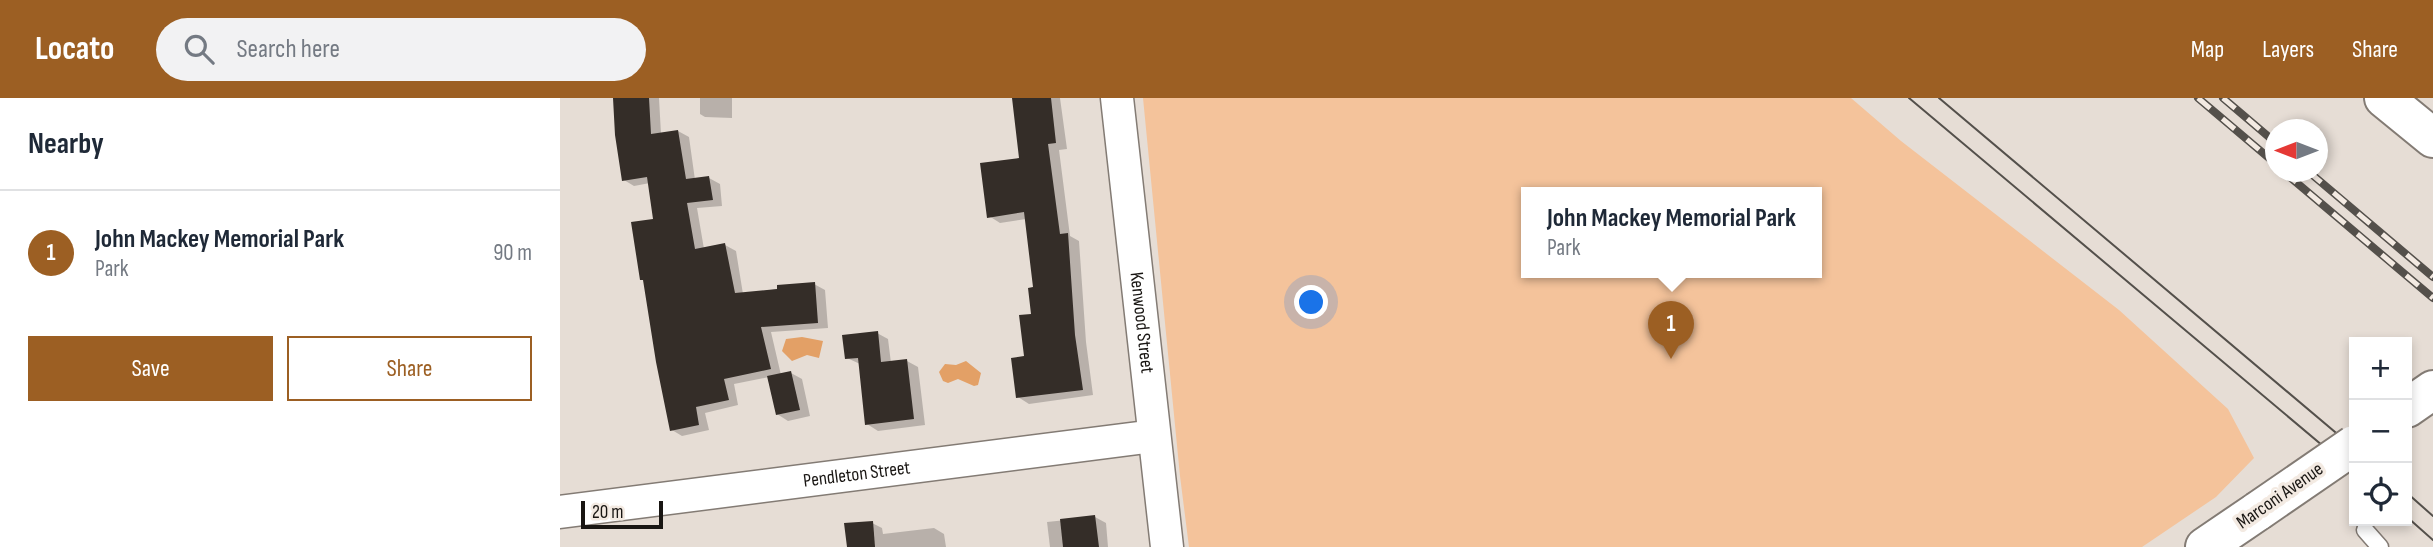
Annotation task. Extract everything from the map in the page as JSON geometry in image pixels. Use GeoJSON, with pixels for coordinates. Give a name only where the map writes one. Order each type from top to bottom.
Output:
{"type":"FeatureCollection","features":[{"type":"Feature","properties":{"kind":"main road"},"geometry":{"type":"LineString","coordinates":[[2384,98],[2433,138]]}},
{"type":"Feature","properties":{"kind":"main road"},"geometry":{"type":"LineString","coordinates":[[2412,405],[2433,390]]}},
{"type":"Feature","properties":{"kind":"main road","name":"Marconi Avenue"},"geometry":{"type":"LineString","coordinates":[[2205,547],[2349,447]]}},
{"type":"Feature","properties":{"kind":"street","name":"Kenwood Street"},"geometry":{"type":"LineString","coordinates":[[1117,98],[1167,547]]}},
{"type":"Feature","properties":{"kind":"street","name":"Pendleton Street"},"geometry":{"type":"LineString","coordinates":[[560,512],[1154,436]]}},
{"type":"Feature","properties":{"kind":"lane"},"geometry":{"type":"LineString","coordinates":[[2365,530],[2380,547]]}},
{"type":"Feature","properties":{"kind":"shaded area"},"geometry":{"type":"Polygon","coordinates":[[[1143,98],[1851,98],[1901,141],[2119,310],[2228,409],[2254,458],[2216,497],[2142,547],[1189,547],[1143,98]]]}},
{"type":"Feature","properties":{"kind":"shaded area"},"geometry":{"type":"Polygon","coordinates":[[[802,337],[823,341],[819,358],[807,355],[792,361],[782,351],[786,339],[802,337]]]}},
{"type":"Feature","properties":{"kind":"shaded area"},"geometry":{"type":"Polygon","coordinates":[[[966,361],[981,373],[978,385],[974,386],[958,379],[948,383],[943,381],[939,372],[945,364],[956,365],[966,361]]]}},
{"type":"Feature","properties":{"kind":"building"},"geometry":{"type":"Polygon","coordinates":[[[613,98],[649,98],[651,134],[678,130],[686,179],[709,176],[713,200],[687,203],[695,249],[725,243],[735,293],[777,289],[777,285],[815,282],[818,323],[761,327],[771,369],[724,379],[729,400],[696,407],[699,425],[670,431],[631,222],[653,219],[647,177],[622,181],[613,98]]]}},
{"type":"Feature","properties":{"kind":"building"},"geometry":{"type":"Polygon","coordinates":[[[1012,98],[1051,98],[1056,143],[1048,144],[1060,234],[1068,233],[1075,335],[1083,390],[1016,398],[1011,358],[1024,356],[1019,315],[1031,314],[1028,288],[1033,287],[1024,212],[987,218],[980,163],[1019,158],[1012,98]]]}},
{"type":"Feature","properties":{"kind":"building"},"geometry":{"type":"Polygon","coordinates":[[[878,331],[881,362],[907,359],[914,419],[865,425],[858,358],[845,359],[842,335],[878,331]]]}},
{"type":"Feature","properties":{"kind":"building"},"geometry":{"type":"Polygon","coordinates":[[[791,371],[800,410],[776,415],[767,376],[791,371]]]}},
{"type":"Feature","properties":{"kind":"building"},"geometry":{"type":"Polygon","coordinates":[[[1095,515],[1099,547],[1063,547],[1060,519],[1095,515]]]}},
{"type":"Feature","properties":{"kind":"building"},"geometry":{"type":"Polygon","coordinates":[[[873,521],[875,547],[847,547],[844,523],[873,521]]]}},
{"type":"Feature","properties":{"kind":"tram line"},"geometry":{"type":"LineString","coordinates":[[1909,98],[2349,468]]}},
{"type":"Feature","properties":{"kind":"tram line"},"geometry":{"type":"LineString","coordinates":[[1939,98],[2349,444]]}},
{"type":"Feature","properties":{"kind":"tram line"},"geometry":{"type":"LineString","coordinates":[[2412,497],[2433,516]]}},
{"type":"Feature","properties":{"kind":"tram line"},"geometry":{"type":"LineString","coordinates":[[2412,521],[2433,540]]}},
{"type":"Feature","properties":{"kind":"railway"},"geometry":{"type":"LineString","coordinates":[[2198,98],[2265,155]]}},
{"type":"Feature","properties":{"kind":"railway"},"geometry":{"type":"LineString","coordinates":[[2223,98],[2265,134]]}},
{"type":"Feature","properties":{"kind":"railway"},"geometry":{"type":"LineString","coordinates":[[2296,182],[2433,298]]}},
{"type":"Feature","properties":{"kind":"railway"},"geometry":{"type":"LineString","coordinates":[[2321,182],[2433,277]]}},
{"type":"Feature","properties":{"kind":"place","name":"John Mackey Memorial Park"},"geometry":{"type":"Point","coordinates":[1671,359]}}]}
